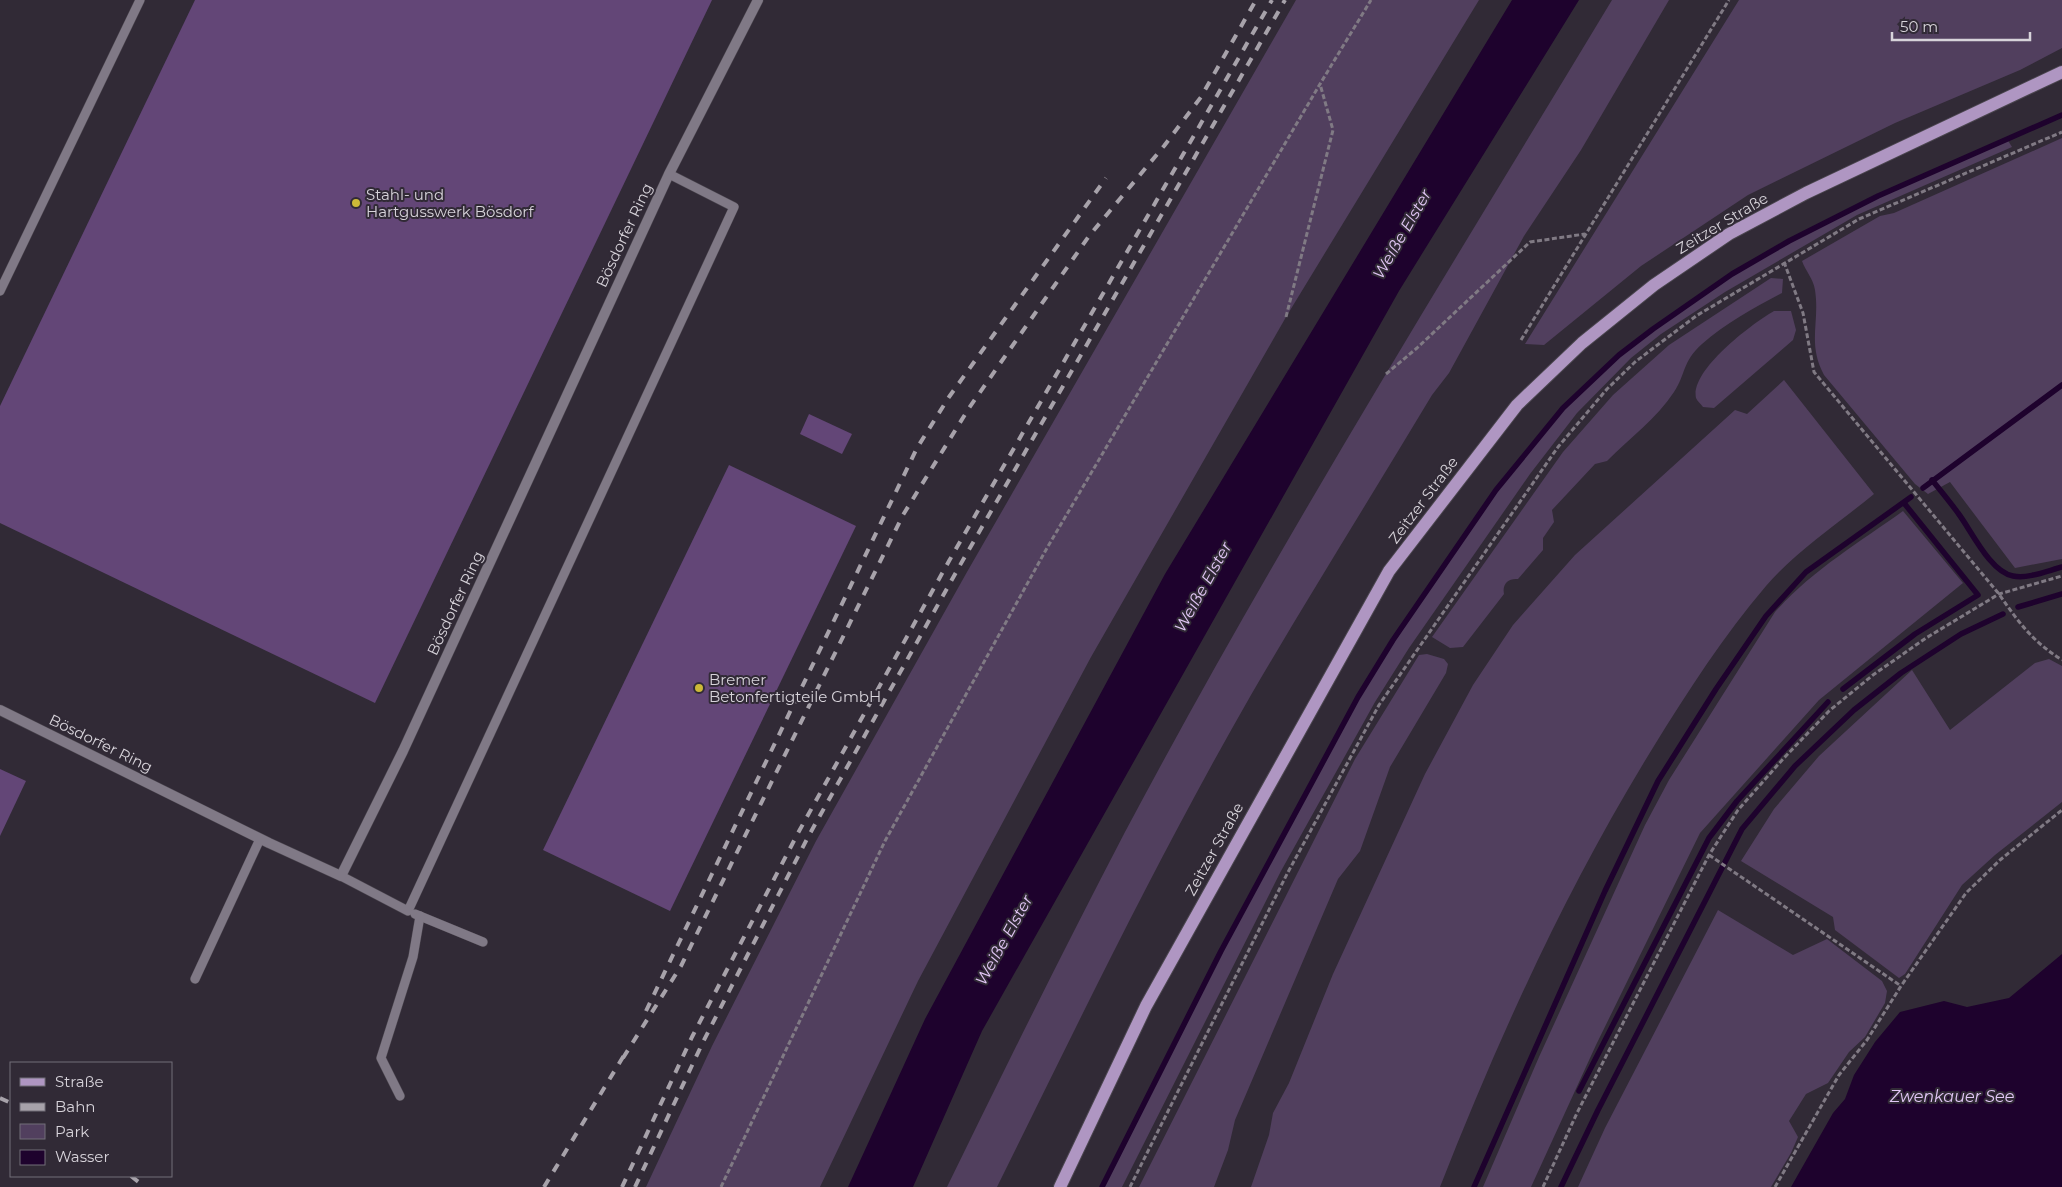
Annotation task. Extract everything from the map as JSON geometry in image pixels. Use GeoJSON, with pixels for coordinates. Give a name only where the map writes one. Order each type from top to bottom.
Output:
{"type":"FeatureCollection","features":[{"type":"Feature","properties":{"kind":"main road","name":"Zeitzer Straße"},"geometry":{"type":"LineString","coordinates":[[1060,1187],[1146,1006],[1390,571],[1517,404],[1582,343],[1654,285],[1729,234],[1806,193],[2062,72]]}},
{"type":"Feature","properties":{"kind":"street","name":"Bösdorfer Ring"},"geometry":{"type":"LineString","coordinates":[[0,710],[260,839],[341,876],[403,751],[669,174],[758,0]]}},
{"type":"Feature","properties":{"kind":"lane"},"geometry":{"type":"LineString","coordinates":[[0,291],[140,0]]}},
{"type":"Feature","properties":{"kind":"lane"},"geometry":{"type":"LineString","coordinates":[[408,911],[734,207],[669,174]]}},
{"type":"Feature","properties":{"kind":"lane"},"geometry":{"type":"LineString","coordinates":[[195,980],[260,839]]}},
{"type":"Feature","properties":{"kind":"lane"},"geometry":{"type":"LineString","coordinates":[[341,876],[408,911],[483,942]]}},
{"type":"Feature","properties":{"kind":"lane"},"geometry":{"type":"LineString","coordinates":[[400,1096],[381,1058],[412,958],[420,916]]}},
{"type":"Feature","properties":{"kind":"path"},"geometry":{"type":"LineString","coordinates":[[721,1187],[886,842],[1047,548],[1320,84],[1372,0]]}},
{"type":"Feature","properties":{"kind":"path"},"geometry":{"type":"LineString","coordinates":[[1521,340],[1729,0]]}},
{"type":"Feature","properties":{"kind":"path"},"geometry":{"type":"LineString","coordinates":[[1286,317],[1333,130],[1320,84]]}},
{"type":"Feature","properties":{"kind":"path"},"geometry":{"type":"LineString","coordinates":[[1130,1187],[1350,756],[1410,659],[1536,478],[1582,418],[1634,362],[1696,316],[1784,262],[1890,203],[1969,173],[2062,132]]}},
{"type":"Feature","properties":{"kind":"path"},"geometry":{"type":"LineString","coordinates":[[1386,374],[1417,348],[1530,242],[1585,234]]}},
{"type":"Feature","properties":{"kind":"path"},"geometry":{"type":"LineString","coordinates":[[1784,262],[1803,313],[1814,372],[1999,594],[2021,625],[2036,642],[2062,660]]}},
{"type":"Feature","properties":{"kind":"path"},"geometry":{"type":"LineString","coordinates":[[1543,1187],[1577,1113],[1709,855],[1738,810],[1829,711],[1873,675],[1926,638],[1999,594],[2062,576]]}},
{"type":"Feature","properties":{"kind":"path"},"geometry":{"type":"LineString","coordinates":[[1775,1187],[1839,1075],[1867,1040],[1901,986],[1966,893],[2000,860],[2062,810]]}},
{"type":"Feature","properties":{"kind":"path"},"geometry":{"type":"LineString","coordinates":[[1709,855],[1901,986]]}},
{"type":"Feature","properties":{"kind":"green space"},"geometry":{"type":"Polygon","coordinates":[[[1296,0],[1479,0],[1286,317],[1091,657],[918,981],[820,1187],[646,1187],[712,1046],[816,841],[967,572],[1296,0]]]}},
{"type":"Feature","properties":{"kind":"green space"},"geometry":{"type":"Polygon","coordinates":[[[1612,0],[1669,0],[1581,150],[1524,236],[1449,373],[1432,395],[1251,695],[1217,755],[1152,877],[997,1187],[947,1187],[1080,920],[1182,726],[1363,413],[1612,0]]]}},
{"type":"Feature","properties":{"kind":"green space"},"geometry":{"type":"Polygon","coordinates":[[[1739,0],[2062,0],[2062,48],[2020,70],[1895,123],[1748,195],[1641,266],[1544,345],[1525,344],[1739,0]]]}},
{"type":"Feature","properties":{"kind":"green space"},"geometry":{"type":"Polygon","coordinates":[[[2062,138],[2062,559],[2015,568],[1950,482],[1928,494],[1915,484],[1824,375],[1816,353],[1815,290],[1802,261],[1880,216],[1894,213],[2062,138]]]}},
{"type":"Feature","properties":{"kind":"green space"},"geometry":{"type":"Polygon","coordinates":[[[2007,139],[2012,147],[1857,215],[1725,292],[1661,334],[1631,358],[1577,413],[1530,474],[1409,648],[1375,702],[1281,871],[1122,1187],[1102,1187],[1206,982],[1358,696],[1400,630],[1504,480],[1547,427],[1619,355],[1663,320],[1709,289],[1805,233],[1906,184],[2007,139]]]}},
{"type":"Feature","properties":{"kind":"green space"},"geometry":{"type":"Polygon","coordinates":[[[1771,278],[1783,279],[1782,293],[1730,323],[1702,344],[1688,362],[1678,386],[1659,411],[1607,461],[1595,464],[1552,510],[1554,522],[1543,538],[1543,550],[1518,579],[1506,582],[1504,594],[1463,647],[1450,648],[1432,637],[1563,452],[1613,395],[1669,345],[1771,278]]]}},
{"type":"Feature","properties":{"kind":"green space"},"geometry":{"type":"Polygon","coordinates":[[[1774,311],[1791,311],[1796,330],[1793,340],[1714,408],[1703,407],[1696,398],[1697,387],[1703,374],[1725,348],[1774,311]]]}},
{"type":"Feature","properties":{"kind":"green space"},"geometry":{"type":"Polygon","coordinates":[[[1784,380],[1874,494],[1804,550],[1766,586],[1721,644],[1667,725],[1623,799],[1564,906],[1511,1017],[1440,1187],[1251,1187],[1269,1135],[1273,1113],[1289,1083],[1333,974],[1425,774],[1473,685],[1513,625],[1575,555],[1735,410],[1747,414],[1784,380]]]}},
{"type":"Feature","properties":{"kind":"green space"},"geometry":{"type":"Polygon","coordinates":[[[1903,511],[1963,583],[1819,700],[1700,833],[1596,1045],[1531,1187],[1483,1187],[1539,1057],[1645,825],[1669,780],[1775,612],[1820,570],[1903,511]]]}},
{"type":"Feature","properties":{"kind":"green space"},"geometry":{"type":"Polygon","coordinates":[[[1427,654],[1444,659],[1448,664],[1446,673],[1390,767],[1360,851],[1338,879],[1235,1120],[1228,1150],[1214,1187],[1139,1187],[1355,759],[1419,655],[1427,654]]]}},
{"type":"Feature","properties":{"kind":"green space"},"geometry":{"type":"Polygon","coordinates":[[[2049,659],[2062,666],[2062,802],[1995,855],[1962,885],[1905,974],[1899,978],[1835,930],[1833,917],[1741,861],[1774,809],[1819,756],[1912,670],[1950,730],[2035,663],[2049,659]]]}},
{"type":"Feature","properties":{"kind":"green space"},"geometry":{"type":"Polygon","coordinates":[[[1718,910],[1793,955],[1827,939],[1882,981],[1887,991],[1885,1003],[1865,1037],[1849,1052],[1828,1083],[1806,1094],[1789,1121],[1798,1137],[1771,1187],[1578,1187],[1605,1128],[1718,910]]]}},
{"type":"Feature","properties":{"kind":"water","name":"Weiße Elster"},"geometry":{"type":"Polygon","coordinates":[[[1512,0],[1579,0],[1399,291],[982,1031],[913,1187],[848,1187],[925,1019],[1165,574],[1512,0]]]}},
{"type":"Feature","properties":{"kind":"water","name":"Zwenkauer See"},"geometry":{"type":"Polygon","coordinates":[[[2062,954],[2062,1187],[1791,1187],[1833,1113],[1845,1099],[1854,1075],[1875,1042],[1900,1012],[1944,1001],[1967,1007],[2009,998],[2062,954]]]}},
{"type":"Feature","properties":{"kind":"building","name":"Stahl- und Hartgusswerk Bösdorf"},"geometry":{"type":"Polygon","coordinates":[[[195,0],[712,0],[375,703],[0,523],[0,406],[195,0]]]}},
{"type":"Feature","properties":{"kind":"building"},"geometry":{"type":"Polygon","coordinates":[[[809,414],[852,434],[842,454],[800,434],[809,414]]]}},
{"type":"Feature","properties":{"kind":"building","name":"Bremer Betonfertigteile GmbH"},"geometry":{"type":"Polygon","coordinates":[[[729,465],[856,526],[670,911],[543,850],[729,465]]]}},
{"type":"Feature","properties":{"kind":"building"},"geometry":{"type":"Polygon","coordinates":[[[0,769],[26,781],[0,836],[0,769]]]}},
{"type":"Feature","properties":{"kind":"waterway"},"geometry":{"type":"LineString","coordinates":[[1102,1187],[1221,951],[1358,697],[1393,640],[1496,490],[1563,408],[1619,355],[1732,274],[1789,241],[1878,196],[2062,115]]}},
{"type":"Feature","properties":{"kind":"waterway"},"geometry":{"type":"LineString","coordinates":[[1923,488],[2062,385]]}},
{"type":"Feature","properties":{"kind":"waterway"},"geometry":{"type":"LineString","coordinates":[[1932,480],[1958,513],[1989,559],[2005,573],[2019,577],[2062,567]]}},
{"type":"Feature","properties":{"kind":"waterway"},"geometry":{"type":"LineString","coordinates":[[1474,1187],[1605,891],[1658,781],[1716,689],[1766,616],[1806,572],[1911,497]]}},
{"type":"Feature","properties":{"kind":"waterway"},"geometry":{"type":"LineString","coordinates":[[1843,689],[1915,634],[1978,595],[1904,503]]}},
{"type":"Feature","properties":{"kind":"waterway"},"geometry":{"type":"LineString","coordinates":[[2018,607],[2062,594]]}},
{"type":"Feature","properties":{"kind":"waterway"},"geometry":{"type":"LineString","coordinates":[[1561,1187],[1598,1110],[1742,829],[1795,766],[1854,710],[1901,673],[1961,634],[2003,614]]}},
{"type":"Feature","properties":{"kind":"waterway"},"geometry":{"type":"LineString","coordinates":[[1579,1091],[1709,838],[1737,801],[1828,702]]}},
{"type":"Feature","properties":{"kind":"railway"},"geometry":{"type":"LineString","coordinates":[[623,1058],[681,966],[903,515],[969,408],[1089,236],[1164,146],[1201,97],[1256,0]]}},
{"type":"Feature","properties":{"kind":"railway"},"geometry":{"type":"LineString","coordinates":[[622,1187],[692,1037],[798,833],[949,561],[1272,0]]}},
{"type":"Feature","properties":{"kind":"railway"},"geometry":{"type":"LineString","coordinates":[[635,1187],[703,1042],[808,837],[959,567],[1285,0]]}},
{"type":"Feature","properties":{"kind":"railway"},"geometry":{"type":"LineString","coordinates":[[646,1011],[917,448],[949,397],[1106,178]]}},
{"type":"Feature","properties":{"kind":"railway"},"geometry":{"type":"LineString","coordinates":[[544,1187],[626,1052]]}},
{"type":"Feature","properties":{"kind":"railway"},"geometry":{"type":"LineString","coordinates":[[0,1098],[10,1103]]}},
{"type":"Feature","properties":{"kind":"railway"},"geometry":{"type":"LineString","coordinates":[[132,1177],[145,1187]]}},
{"type":"Feature","properties":{"kind":"place","name":"Stahl- und Hartgusswerk Bösdorf"},"geometry":{"type":"Point","coordinates":[356,203]}},
{"type":"Feature","properties":{"kind":"place","name":"Bremer Betonfertigteile GmbH"},"geometry":{"type":"Point","coordinates":[699,688]}}]}
